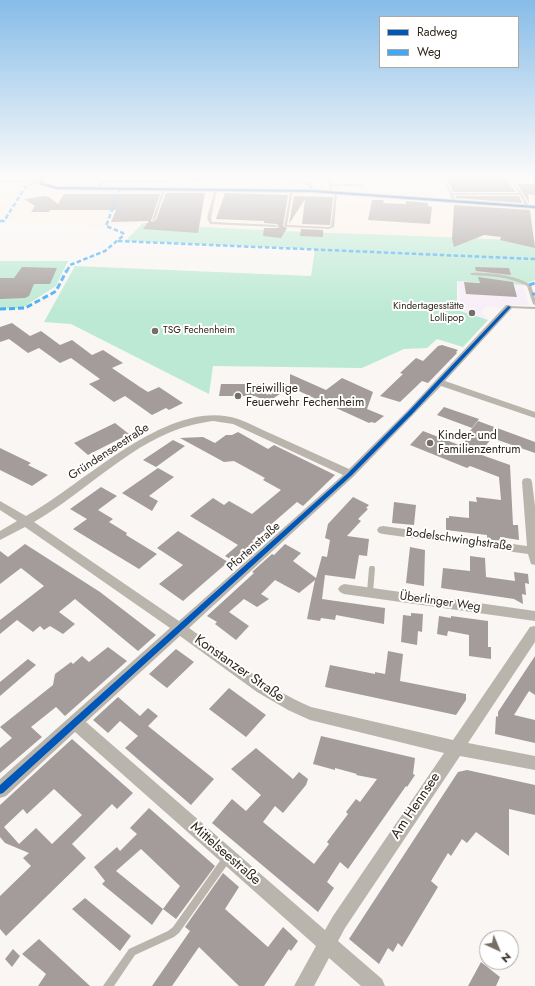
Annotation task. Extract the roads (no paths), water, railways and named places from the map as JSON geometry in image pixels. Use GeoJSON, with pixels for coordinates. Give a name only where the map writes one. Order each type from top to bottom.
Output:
{"type":"FeatureCollection","features":[{"type":"Feature","properties":{"kind":"street","name":"Pfortenstraße"},"geometry":{"type":"LineString","coordinates":[[0,790],[350,474],[509,307]]}},
{"type":"Feature","properties":{"kind":"street"},"geometry":{"type":"LineString","coordinates":[[439,382],[535,415]]}},
{"type":"Feature","properties":{"kind":"street","name":"Gründenseestraße"},"geometry":{"type":"LineString","coordinates":[[0,536],[52,506],[102,469],[142,444],[186,423],[207,418],[226,418],[247,426],[350,474]]}},
{"type":"Feature","properties":{"kind":"street"},"geometry":{"type":"LineString","coordinates":[[527,482],[535,554]]}},
{"type":"Feature","properties":{"kind":"street","name":"Konstanzer Straße"},"geometry":{"type":"LineString","coordinates":[[0,505],[26,521],[179,628],[263,689],[296,708],[455,748],[535,763]]}},
{"type":"Feature","properties":{"kind":"street","name":"Bodelschwinghstraße"},"geometry":{"type":"LineString","coordinates":[[383,530],[535,554]]}},
{"type":"Feature","properties":{"kind":"street","name":"Überlinger Weg"},"geometry":{"type":"LineString","coordinates":[[344,589],[535,616]]}},
{"type":"Feature","properties":{"kind":"street","name":"Am Hennsee"},"geometry":{"type":"LineString","coordinates":[[304,986],[339,922],[535,631]]}},
{"type":"Feature","properties":{"kind":"street","name":"Mittelseestraße"},"geometry":{"type":"LineString","coordinates":[[75,722],[375,986]]}},
{"type":"Feature","properties":{"kind":"lane"},"geometry":{"type":"LineString","coordinates":[[211,223],[276,226]]}},
{"type":"Feature","properties":{"kind":"lane"},"geometry":{"type":"LineString","coordinates":[[285,223],[285,225],[287,226],[329,228],[333,226],[333,223]]}},
{"type":"Feature","properties":{"kind":"lane"},"geometry":{"type":"LineString","coordinates":[[472,274],[504,276],[525,282],[529,285],[535,304]]}},
{"type":"Feature","properties":{"kind":"lane"},"geometry":{"type":"LineString","coordinates":[[509,307],[535,308]]}},
{"type":"Feature","properties":{"kind":"lane"},"geometry":{"type":"LineString","coordinates":[[370,592],[372,568]]}},
{"type":"Feature","properties":{"kind":"lane"},"geometry":{"type":"LineString","coordinates":[[108,986],[132,952],[171,934],[176,930],[228,857]]}},
{"type":"Feature","properties":{"kind":"place","name":"Kindertagesstätte Lollipop"},"geometry":{"type":"Point","coordinates":[472,313]}},
{"type":"Feature","properties":{"kind":"place","name":"TSG Fechenheim"},"geometry":{"type":"Point","coordinates":[155,331]}},
{"type":"Feature","properties":{"kind":"place","name":"Freiwillige Feuerwehr Fechenheim"},"geometry":{"type":"Point","coordinates":[238,396]}},
{"type":"Feature","properties":{"kind":"place","name":"Kinder- und Familienzentrum"},"geometry":{"type":"Point","coordinates":[430,443]}}]}
